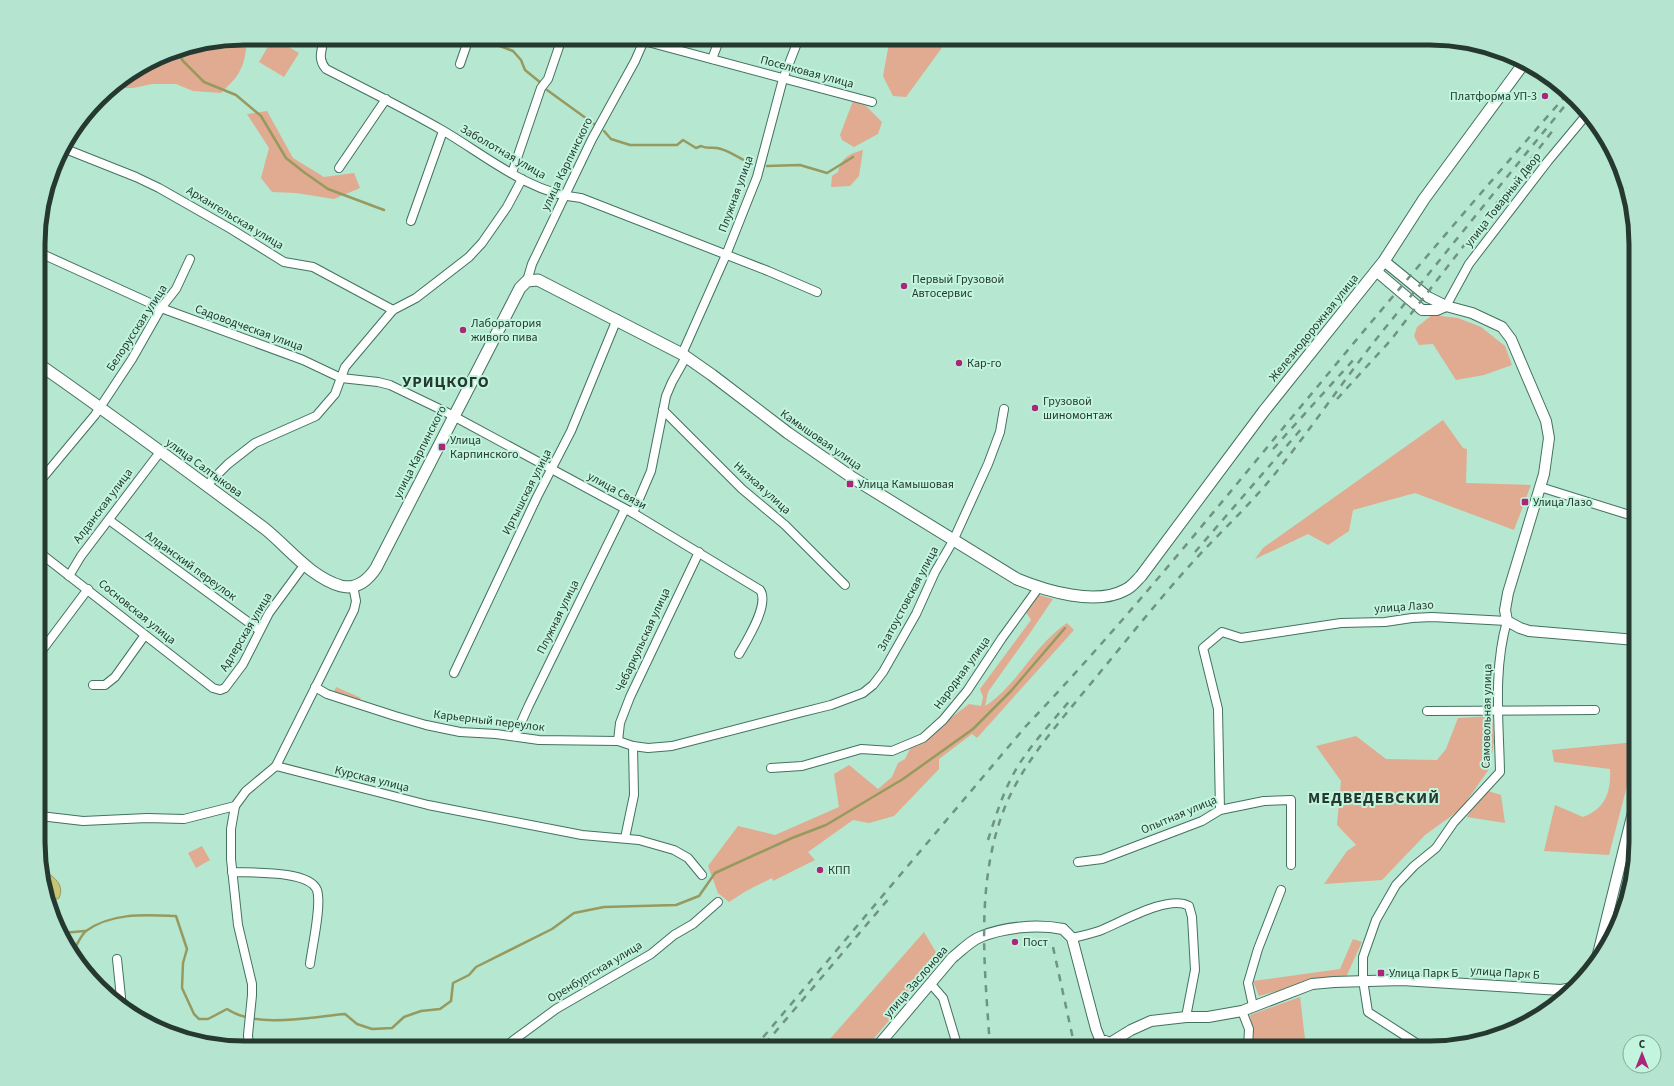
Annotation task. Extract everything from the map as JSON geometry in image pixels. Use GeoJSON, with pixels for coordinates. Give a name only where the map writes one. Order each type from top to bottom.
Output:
{"type":"FeatureCollection","features":[{"type":"Feature","properties":{"kind":"main road","name":"Железнодорожная улица"},"geometry":{"type":"LineString","coordinates":[[1110,596],[1126,590],[1141,576],[1264,411],[1384,261],[1424,199],[1521,67]]}},
{"type":"Feature","properties":{"kind":"main road","name":"Камышовая улица"},"geometry":{"type":"LineString","coordinates":[[527,281],[542,281],[684,355],[820,455],[1017,579],[1039,587],[1082,596],[1110,596]]}},
{"type":"Feature","properties":{"kind":"main road","name":"улица Карпинского"},"geometry":{"type":"LineString","coordinates":[[353,586],[369,578],[376,568],[518,292],[527,281]]}},
{"type":"Feature","properties":{"kind":"main road","name":"улица Салтыкова"},"geometry":{"type":"LineString","coordinates":[[45,368],[100,406],[274,537],[304,564],[330,581],[344,586],[353,586]]}},
{"type":"Feature","properties":{"kind":"street","name":"Заболотная улица"},"geometry":{"type":"LineString","coordinates":[[322,45],[320,55],[321,63],[326,69],[386,99],[443,131],[522,179],[565,197],[581,198],[817,292]]}},
{"type":"Feature","properties":{"kind":"street"},"geometry":{"type":"LineString","coordinates":[[460,64],[467,45]]}},
{"type":"Feature","properties":{"kind":"street"},"geometry":{"type":"LineString","coordinates":[[512,173],[541,88],[548,79],[560,45]]}},
{"type":"Feature","properties":{"kind":"street","name":"улица Карпинского"},"geometry":{"type":"LineString","coordinates":[[527,281],[532,264],[592,139],[636,61],[643,45]]}},
{"type":"Feature","properties":{"kind":"street","name":"Поселковая улица"},"geometry":{"type":"LineString","coordinates":[[665,45],[783,79],[872,102]]}},
{"type":"Feature","properties":{"kind":"street"},"geometry":{"type":"LineString","coordinates":[[712,59],[717,45]]}},
{"type":"Feature","properties":{"kind":"street","name":"Плужная улица"},"geometry":{"type":"LineString","coordinates":[[633,513],[651,471],[663,410],[672,382],[726,255],[757,177],[783,79],[795,45]]}},
{"type":"Feature","properties":{"kind":"street"},"geometry":{"type":"LineString","coordinates":[[339,168],[386,99]]}},
{"type":"Feature","properties":{"kind":"street","name":"улица Товарный Двор"},"geometry":{"type":"LineString","coordinates":[[1446,306],[1469,264],[1548,161],[1584,118]]}},
{"type":"Feature","properties":{"kind":"street"},"geometry":{"type":"LineString","coordinates":[[411,221],[443,131]]}},
{"type":"Feature","properties":{"kind":"street","name":"Архангельская улица"},"geometry":{"type":"LineString","coordinates":[[69,150],[136,177],[159,188],[231,229],[284,262],[313,267],[393,310]]}},
{"type":"Feature","properties":{"kind":"street"},"geometry":{"type":"LineString","coordinates":[[206,486],[228,464],[255,443],[316,416],[335,394],[345,367],[393,310],[416,298],[469,257],[507,207],[522,179]]}},
{"type":"Feature","properties":{"kind":"street","name":"Садоводческая улица"},"geometry":{"type":"LineString","coordinates":[[45,255],[161,308],[303,360],[341,378],[378,382],[390,385],[453,416]]}},
{"type":"Feature","properties":{"kind":"street","name":"Белорусская улица"},"geometry":{"type":"LineString","coordinates":[[45,475],[100,406],[132,358],[161,308],[176,289],[190,259]]}},
{"type":"Feature","properties":{"kind":"street"},"geometry":{"type":"LineString","coordinates":[[1384,261],[1428,297],[1446,306],[1472,313],[1502,327],[1511,339],[1537,397],[1548,428],[1549,438],[1547,456],[1540,487],[1504,610],[1507,621]]}},
{"type":"Feature","properties":{"kind":"street"},"geometry":{"type":"LineString","coordinates":[[1376,271],[1422,310],[1437,310],[1446,306]]}},
{"type":"Feature","properties":{"kind":"street","name":"Иртышская улица"},"geometry":{"type":"LineString","coordinates":[[454,673],[537,497],[553,469],[571,431],[617,319]]}},
{"type":"Feature","properties":{"kind":"street","name":"Низкая улица"},"geometry":{"type":"LineString","coordinates":[[663,410],[742,489],[767,512],[785,525],[845,585]]}},
{"type":"Feature","properties":{"kind":"street","name":"Златоустовская улица"},"geometry":{"type":"LineString","coordinates":[[618,741],[633,746],[648,748],[672,746],[825,706],[863,693],[873,686],[916,614],[935,572],[953,540],[988,464],[1000,432],[1004,410]]}},
{"type":"Feature","properties":{"kind":"street","name":"улица Связи"},"geometry":{"type":"LineString","coordinates":[[453,416],[633,513],[755,586],[763,594],[762,609],[739,654]]}},
{"type":"Feature","properties":{"kind":"street","name":"Алданская улица"},"geometry":{"type":"LineString","coordinates":[[69,576],[81,556],[160,452]]}},
{"type":"Feature","properties":{"kind":"street"},"geometry":{"type":"LineString","coordinates":[[1540,487],[1629,515]]}},
{"type":"Feature","properties":{"kind":"street","name":"Плужная улица"},"geometry":{"type":"LineString","coordinates":[[515,736],[528,704],[625,509]]}},
{"type":"Feature","properties":{"kind":"street","name":"Алданский переулок"},"geometry":{"type":"LineString","coordinates":[[109,520],[259,630]]}},
{"type":"Feature","properties":{"kind":"street"},"geometry":{"type":"LineString","coordinates":[[686,545],[692,564]]}},
{"type":"Feature","properties":{"kind":"street","name":"Чебаркульская улица"},"geometry":{"type":"LineString","coordinates":[[618,741],[620,723],[630,697],[699,552]]}},
{"type":"Feature","properties":{"kind":"street","name":"Сосновская улица"},"geometry":{"type":"LineString","coordinates":[[45,557],[213,688],[220,690]]}},
{"type":"Feature","properties":{"kind":"street","name":"Адлерская улица"},"geometry":{"type":"LineString","coordinates":[[220,690],[225,688],[243,664],[269,613],[304,564]]}},
{"type":"Feature","properties":{"kind":"street"},"geometry":{"type":"LineString","coordinates":[[248,1041],[252,984],[238,925],[232,872],[231,829],[235,806],[246,791],[276,766],[354,610],[356,601],[353,586]]}},
{"type":"Feature","properties":{"kind":"street","name":"Народная улица"},"geometry":{"type":"LineString","coordinates":[[771,768],[802,766],[861,749],[892,751],[910,745],[928,734],[943,720],[967,691],[1002,638],[1039,587]]}},
{"type":"Feature","properties":{"kind":"street"},"geometry":{"type":"LineString","coordinates":[[45,646],[88,589]]}},
{"type":"Feature","properties":{"kind":"street","name":"улица Лазо"},"geometry":{"type":"LineString","coordinates":[[1220,810],[1218,709],[1203,648],[1222,632],[1241,638],[1341,623],[1385,622],[1419,617],[1507,621],[1529,631],[1629,639]]}},
{"type":"Feature","properties":{"kind":"street","name":"Самовольная улица"},"geometry":{"type":"LineString","coordinates":[[1413,1041],[1368,1012],[1363,980],[1363,957],[1376,920],[1396,884],[1414,866],[1436,848],[1454,822],[1500,772],[1496,710],[1502,638],[1507,621]]}},
{"type":"Feature","properties":{"kind":"street"},"geometry":{"type":"LineString","coordinates":[[93,685],[105,684],[115,677],[146,635]]}},
{"type":"Feature","properties":{"kind":"street","name":"Карьерный переулок"},"geometry":{"type":"LineString","coordinates":[[315,687],[327,694],[368,708],[426,725],[460,732],[515,736],[539,740],[580,740],[602,743],[618,741]]}},
{"type":"Feature","properties":{"kind":"street"},"geometry":{"type":"LineString","coordinates":[[1427,711],[1595,710]]}},
{"type":"Feature","properties":{"kind":"street"},"geometry":{"type":"LineString","coordinates":[[625,838],[634,795],[633,746]]}},
{"type":"Feature","properties":{"kind":"street","name":"Курская улица"},"geometry":{"type":"LineString","coordinates":[[276,766],[428,805],[582,835],[625,838],[674,850],[688,858],[702,876]]}},
{"type":"Feature","properties":{"kind":"street","name":"Опытная улица"},"geometry":{"type":"LineString","coordinates":[[1078,862],[1109,856],[1202,822],[1220,810],[1264,801],[1291,800],[1291,865]]}},
{"type":"Feature","properties":{"kind":"street"},"geometry":{"type":"LineString","coordinates":[[45,817],[84,821],[147,818],[172,820],[184,819],[235,806]]}},
{"type":"Feature","properties":{"kind":"street"},"geometry":{"type":"LineString","coordinates":[[1601,943],[1629,828]]}},
{"type":"Feature","properties":{"kind":"street"},"geometry":{"type":"LineString","coordinates":[[232,872],[291,875],[302,877],[314,886],[317,894],[318,906],[310,964]]}},
{"type":"Feature","properties":{"kind":"street"},"geometry":{"type":"LineString","coordinates":[[1253,1006],[1248,983],[1258,949],[1281,890]]}},
{"type":"Feature","properties":{"kind":"street","name":"Оренбургская улица"},"geometry":{"type":"LineString","coordinates":[[513,1041],[556,1009],[651,954],[674,935],[693,924],[718,902]]}},
{"type":"Feature","properties":{"kind":"street"},"geometry":{"type":"LineString","coordinates":[[1072,938],[1098,931],[1156,907],[1180,903],[1189,906],[1192,917],[1195,970],[1186,1017]]}},
{"type":"Feature","properties":{"kind":"street","name":"улица Заслонова"},"geometry":{"type":"LineString","coordinates":[[882,1041],[952,958],[979,937],[1025,928],[1052,928],[1063,929],[1072,938]]}},
{"type":"Feature","properties":{"kind":"street","name":"улица Парк Б"},"geometry":{"type":"LineString","coordinates":[[1072,938],[1096,1029],[1100,1039],[1105,1041]]}},
{"type":"Feature","properties":{"kind":"street"},"geometry":{"type":"LineString","coordinates":[[117,959],[121,998]]}},
{"type":"Feature","properties":{"kind":"street","name":"улица Парк Б"},"geometry":{"type":"LineString","coordinates":[[1113,1041],[1131,1030],[1151,1021],[1186,1017],[1208,1017],[1242,1011],[1312,984],[1363,980],[1479,984],[1564,990]]}},
{"type":"Feature","properties":{"kind":"street"},"geometry":{"type":"LineString","coordinates":[[930,984],[943,998],[956,1041]]}},
{"type":"Feature","properties":{"kind":"street"},"geometry":{"type":"LineString","coordinates":[[1242,1011],[1249,1029],[1248,1041]]}},
{"type":"Feature","properties":{"kind":"shaded area"},"geometry":{"type":"Polygon","coordinates":[[[231,45],[246,45],[241,69],[221,93],[193,91],[176,84],[152,84],[125,88],[125,85],[168,60],[205,49],[231,45]]]}},
{"type":"Feature","properties":{"kind":"shaded area"},"geometry":{"type":"Polygon","coordinates":[[[269,45],[285,45],[299,53],[284,77],[259,62],[269,45]]]}},
{"type":"Feature","properties":{"kind":"shaded area"},"geometry":{"type":"Polygon","coordinates":[[[889,45],[944,45],[906,97],[893,96],[883,76],[889,45]]]}},
{"type":"Feature","properties":{"kind":"shaded area"},"geometry":{"type":"Polygon","coordinates":[[[853,101],[866,106],[882,122],[878,134],[854,147],[842,140],[840,135],[853,101]]]}},
{"type":"Feature","properties":{"kind":"shaded area"},"geometry":{"type":"Polygon","coordinates":[[[267,111],[293,158],[324,177],[354,173],[360,188],[334,199],[296,193],[272,192],[261,178],[269,148],[247,114],[267,111]]]}},
{"type":"Feature","properties":{"kind":"shaded area"},"geometry":{"type":"Polygon","coordinates":[[[863,150],[859,176],[850,186],[831,187],[832,176],[838,172],[844,160],[850,155],[863,150]]]}},
{"type":"Feature","properties":{"kind":"shaded area"},"geometry":{"type":"Polygon","coordinates":[[[1432,315],[1458,318],[1481,327],[1505,346],[1512,365],[1484,375],[1456,380],[1433,344],[1419,345],[1414,336],[1417,327],[1432,315]]]}},
{"type":"Feature","properties":{"kind":"shaded area"},"geometry":{"type":"Polygon","coordinates":[[[1443,420],[1463,448],[1467,449],[1466,483],[1531,485],[1514,530],[1415,493],[1353,510],[1349,531],[1328,545],[1308,534],[1255,559],[1263,548],[1443,420]]]}},
{"type":"Feature","properties":{"kind":"shaded area"},"geometry":{"type":"Polygon","coordinates":[[[1039,595],[1053,599],[988,692],[985,706],[1007,688],[1055,632],[1067,623],[1074,630],[977,738],[972,734],[939,759],[939,769],[894,816],[869,823],[853,820],[808,852],[815,860],[773,881],[772,878],[746,891],[729,902],[718,893],[708,866],[738,826],[775,835],[839,807],[834,774],[849,765],[878,789],[892,777],[898,763],[905,759],[910,749],[969,704],[981,706],[983,697],[980,689],[1031,620],[1026,612],[1039,595]]]}},
{"type":"Feature","properties":{"kind":"shaded area"},"geometry":{"type":"Polygon","coordinates":[[[336,687],[361,698],[358,703],[334,692],[336,687]]]}},
{"type":"Feature","properties":{"kind":"shaded area"},"geometry":{"type":"Polygon","coordinates":[[[1492,716],[1494,742],[1489,769],[1461,809],[1425,835],[1382,880],[1324,884],[1347,851],[1356,845],[1337,825],[1341,781],[1316,746],[1356,736],[1386,759],[1437,760],[1446,749],[1458,718],[1492,716]]]}},
{"type":"Feature","properties":{"kind":"shaded area"},"geometry":{"type":"Polygon","coordinates":[[[1629,743],[1629,778],[1609,855],[1544,851],[1555,805],[1583,817],[1591,813],[1602,804],[1606,798],[1610,777],[1610,769],[1554,762],[1552,750],[1629,743]]]}},
{"type":"Feature","properties":{"kind":"shaded area"},"geometry":{"type":"Polygon","coordinates":[[[1485,790],[1501,795],[1505,823],[1467,817],[1485,790]]]}},
{"type":"Feature","properties":{"kind":"shaded area"},"geometry":{"type":"Polygon","coordinates":[[[1629,837],[1628,864],[1623,862],[1629,837]]]}},
{"type":"Feature","properties":{"kind":"shaded area"},"geometry":{"type":"Polygon","coordinates":[[[202,846],[210,860],[196,868],[188,853],[202,846]]]}},
{"type":"Feature","properties":{"kind":"shaded area"},"geometry":{"type":"Polygon","coordinates":[[[48,874],[54,878],[61,889],[59,898],[54,900],[48,874]]]}},
{"type":"Feature","properties":{"kind":"shaded area"},"geometry":{"type":"Polygon","coordinates":[[[924,932],[940,959],[872,1041],[828,1041],[924,932]]]}},
{"type":"Feature","properties":{"kind":"shaded area"},"geometry":{"type":"Polygon","coordinates":[[[1353,939],[1362,942],[1346,977],[1306,983],[1259,996],[1253,981],[1340,969],[1353,939]]]}},
{"type":"Feature","properties":{"kind":"shaded area"},"geometry":{"type":"Polygon","coordinates":[[[1300,997],[1305,1039],[1253,1039],[1250,1015],[1300,997]]]}},
{"type":"Feature","properties":{"kind":"waterway"},"geometry":{"type":"LineString","coordinates":[[497,45],[513,51],[521,60],[525,70],[541,83]]}},
{"type":"Feature","properties":{"kind":"waterway"},"geometry":{"type":"LineString","coordinates":[[180,56],[204,82],[236,95],[261,116],[286,158],[305,173],[328,189],[384,210]]}},
{"type":"Feature","properties":{"kind":"waterway"},"geometry":{"type":"LineString","coordinates":[[547,90],[594,124]]}},
{"type":"Feature","properties":{"kind":"waterway"},"geometry":{"type":"LineString","coordinates":[[604,131],[611,139],[630,145],[677,145],[683,140],[696,148],[701,146],[722,149],[753,164]]}},
{"type":"Feature","properties":{"kind":"waterway"},"geometry":{"type":"LineString","coordinates":[[767,166],[800,165],[827,173],[853,157]]}},
{"type":"Feature","properties":{"kind":"waterway"},"geometry":{"type":"LineString","coordinates":[[88,965],[76,946],[85,932],[96,925],[107,920],[130,916],[176,916],[187,949],[183,963],[182,988],[194,1014],[199,1019],[208,1019],[227,1009],[239,1015],[253,1019],[269,1020],[301,1019],[345,1014],[357,1024],[372,1029],[392,1028],[404,1017],[421,1011],[440,1009],[451,1001],[453,983],[469,975],[476,967],[552,929],[574,913],[604,907],[676,905],[699,896],[715,873],[792,838],[826,825],[903,779],[973,729],[1011,691],[1065,628]]}},
{"type":"Feature","properties":{"kind":"waterway"},"geometry":{"type":"LineString","coordinates":[[67,933],[85,931]]}},
{"type":"Feature","properties":{"kind":"railway"},"geometry":{"type":"LineString","coordinates":[[760,1041],[1026,726],[1102,643],[1211,516],[1411,275],[1564,97]]}},
{"type":"Feature","properties":{"kind":"railway"},"geometry":{"type":"LineString","coordinates":[[990,1041],[984,929],[988,870],[994,840],[1003,812],[1018,780],[1049,735],[1157,603],[1187,568],[1266,485],[1375,341],[1569,101]]}},
{"type":"Feature","properties":{"kind":"railway"},"geometry":{"type":"LineString","coordinates":[[1337,399],[1390,341],[1554,129]]}},
{"type":"Feature","properties":{"kind":"railway"},"geometry":{"type":"LineString","coordinates":[[1273,449],[1356,357]]}},
{"type":"Feature","properties":{"kind":"railway"},"geometry":{"type":"LineString","coordinates":[[1195,552],[1303,427]]}},
{"type":"Feature","properties":{"kind":"railway"},"geometry":{"type":"LineString","coordinates":[[988,840],[1004,793],[1018,766],[1037,740],[1071,699]]}},
{"type":"Feature","properties":{"kind":"railway"},"geometry":{"type":"LineString","coordinates":[[768,1041],[891,896]]}},
{"type":"Feature","properties":{"kind":"railway"},"geometry":{"type":"LineString","coordinates":[[1053,947],[1073,1041]]}},
{"type":"Feature","properties":{"kind":"place","name":"Платформа УП-3"},"geometry":{"type":"Point","coordinates":[1545,96]}},
{"type":"Feature","properties":{"kind":"place","name":"Первый Грузовой Автосервис"},"geometry":{"type":"Point","coordinates":[904,286]}},
{"type":"Feature","properties":{"kind":"place","name":"Лаборатория живого пива"},"geometry":{"type":"Point","coordinates":[463,330]}},
{"type":"Feature","properties":{"kind":"place","name":"Кар-го"},"geometry":{"type":"Point","coordinates":[959,363]}},
{"type":"Feature","properties":{"kind":"place","name":"Грузовой шиномонтаж"},"geometry":{"type":"Point","coordinates":[1035,408]}},
{"type":"Feature","properties":{"kind":"place","name":"Улица Карпинского"},"geometry":{"type":"Point","coordinates":[442,447]}},
{"type":"Feature","properties":{"kind":"place","name":"Улица Камышовая"},"geometry":{"type":"Point","coordinates":[850,484]}},
{"type":"Feature","properties":{"kind":"place","name":"Улица Лазо"},"geometry":{"type":"Point","coordinates":[1525,502]}},
{"type":"Feature","properties":{"kind":"place","name":"КПП"},"geometry":{"type":"Point","coordinates":[820,870]}},
{"type":"Feature","properties":{"kind":"place","name":"Пост"},"geometry":{"type":"Point","coordinates":[1015,942]}},
{"type":"Feature","properties":{"kind":"place","name":"Улица Парк Б"},"geometry":{"type":"Point","coordinates":[1381,973]}},
{"type":"Feature","properties":{"kind":"district","name":"УРИЦКОГО"},"geometry":{"type":"Point","coordinates":[446,382]}},
{"type":"Feature","properties":{"kind":"district","name":"МЕДВЕДЕВСКИЙ"},"geometry":{"type":"Point","coordinates":[1374,798]}}]}
